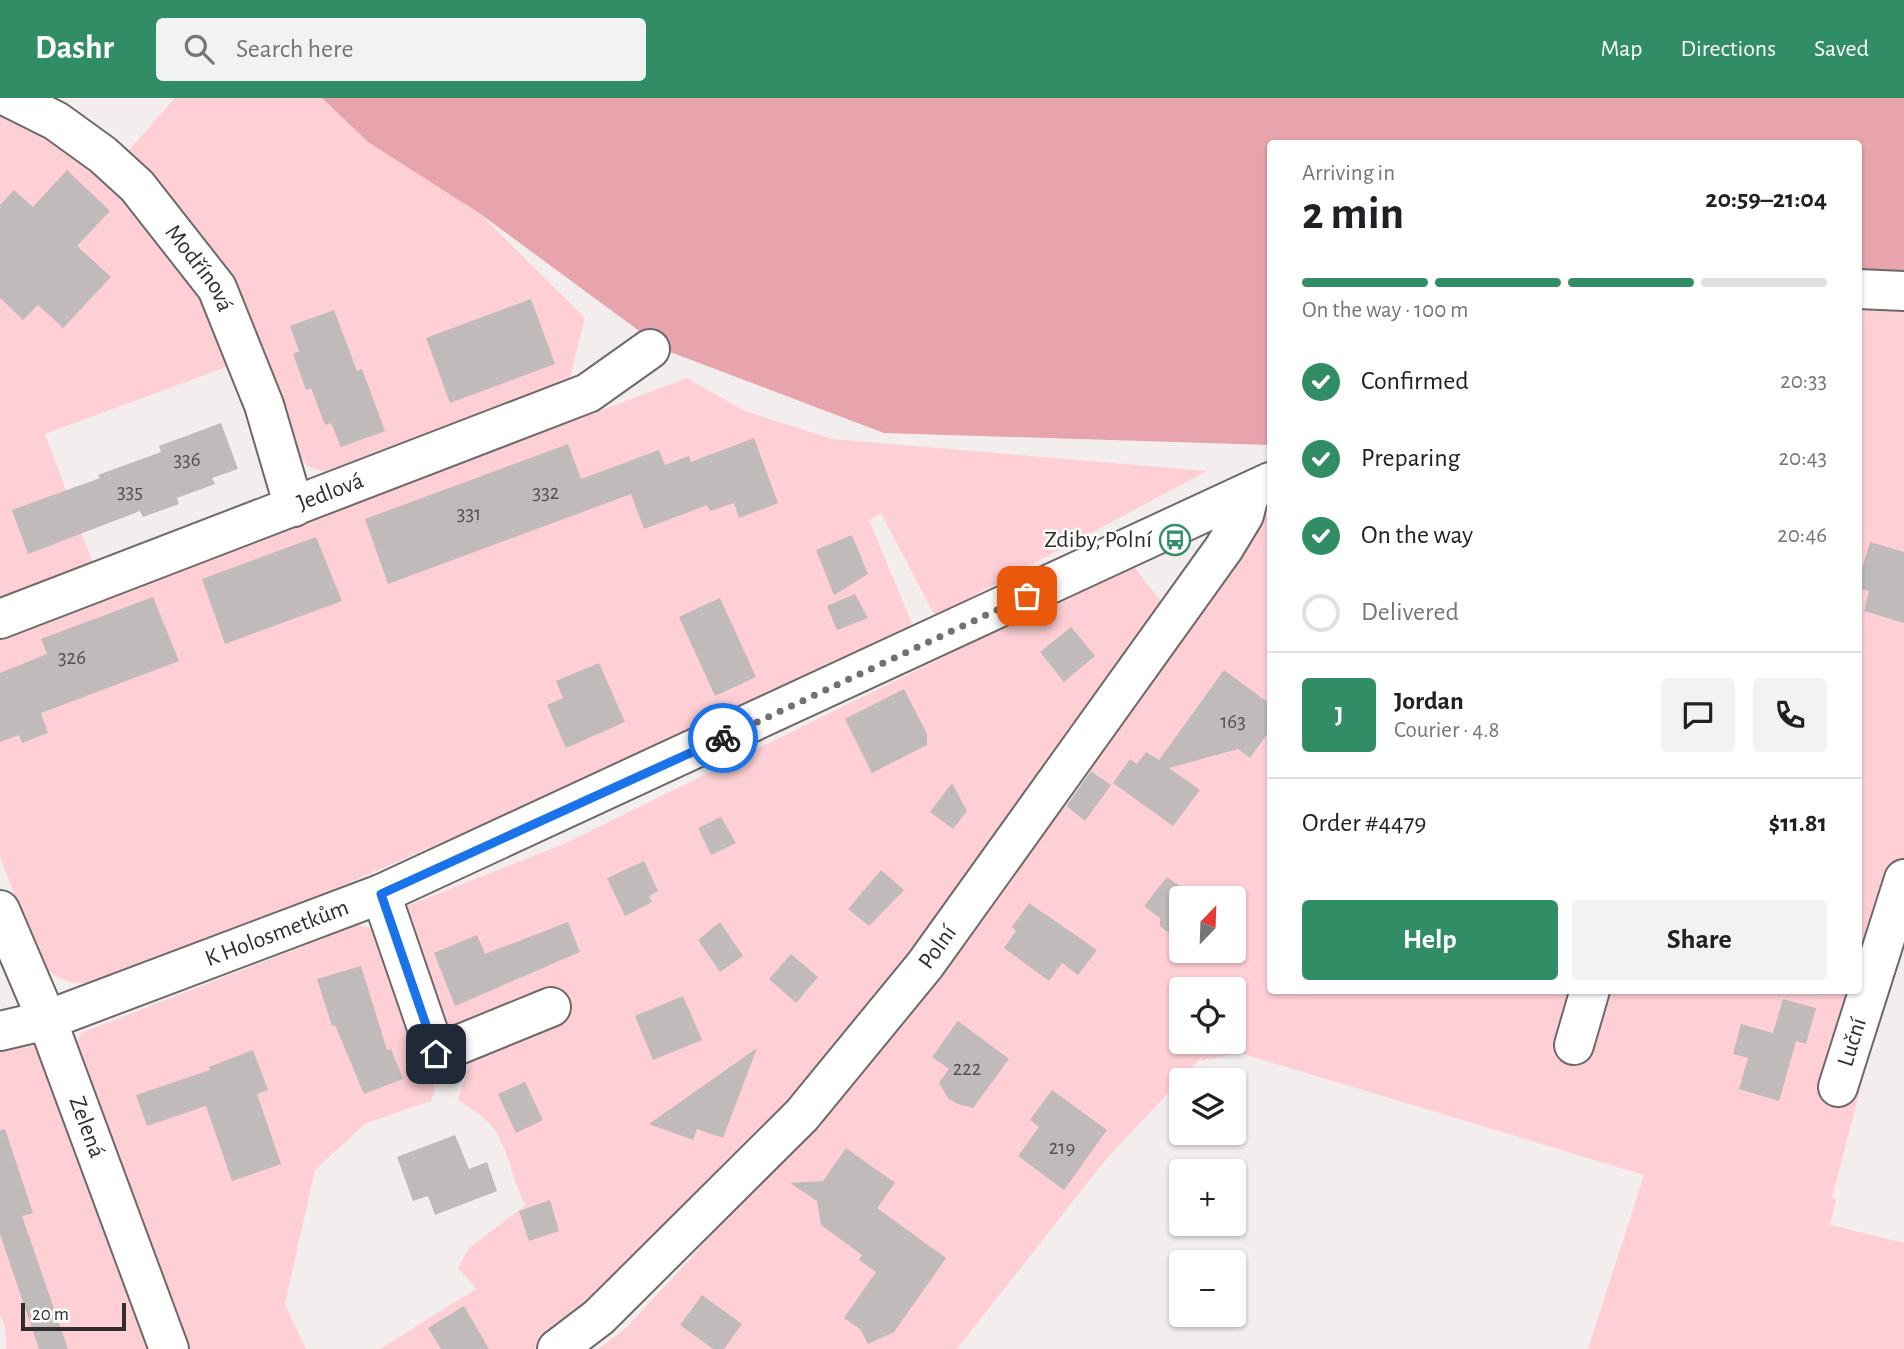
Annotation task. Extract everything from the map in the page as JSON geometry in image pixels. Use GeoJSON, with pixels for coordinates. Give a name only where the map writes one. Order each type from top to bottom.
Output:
{"type":"FeatureCollection","features":[{"type":"Feature","properties":{"kind":"street","name":"Modřínová"},"geometry":{"type":"LineString","coordinates":[[10,98],[56,121],[103,155],[137,186],[217,288],[264,405],[294,507]]}},
{"type":"Feature","properties":{"kind":"street"},"geometry":{"type":"LineString","coordinates":[[1862,289],[1904,291]]}},
{"type":"Feature","properties":{"kind":"street","name":"Jedlová"},"geometry":{"type":"LineString","coordinates":[[0,619],[589,393],[650,349]]}},
{"type":"Feature","properties":{"kind":"street","name":"K Holosmetkům"},"geometry":{"type":"LineString","coordinates":[[0,1031],[47,1020],[381,894],[1260,487]]}},
{"type":"Feature","properties":{"kind":"street","name":"Polní"},"geometry":{"type":"LineString","coordinates":[[557,1349],[599,1317],[802,1115],[925,965],[1224,548],[1260,487]]}},
{"type":"Feature","properties":{"kind":"street","name":"Luční"},"geometry":{"type":"LineString","coordinates":[[1838,1087],[1904,878]]}},
{"type":"Feature","properties":{"kind":"street"},"geometry":{"type":"LineString","coordinates":[[381,894],[436,1054],[551,1007]]}},
{"type":"Feature","properties":{"kind":"street","name":"Zelená"},"geometry":{"type":"LineString","coordinates":[[0,910],[47,1020],[169,1349]]}},
{"type":"Feature","properties":{"kind":"street"},"geometry":{"type":"LineString","coordinates":[[1574,1045],[1589,994]]}},
{"type":"Feature","properties":{"kind":"shaded area"},"geometry":{"type":"Polygon","coordinates":[[[175,98],[322,98],[368,142],[479,213],[585,318],[566,393],[335,475],[309,467],[294,449],[123,157],[175,98]]]}},
{"type":"Feature","properties":{"kind":"shaded area"},"geometry":{"type":"Polygon","coordinates":[[[322,98],[1904,98],[1904,278],[1862,277],[1862,140],[1267,140],[1267,445],[884,433],[665,350],[479,213],[368,142],[322,98]]]}},
{"type":"Feature","properties":{"kind":"shaded area"},"geometry":{"type":"Polygon","coordinates":[[[0,112],[71,152],[113,186],[184,268],[211,315],[232,365],[45,434],[95,569],[0,603],[0,112]]]}},
{"type":"Feature","properties":{"kind":"shaded area"},"geometry":{"type":"Polygon","coordinates":[[[1862,306],[1904,307],[1904,921],[1832,1198],[1836,1200],[1830,1225],[1904,1243],[1904,1349],[1588,1349],[1644,1175],[1243,1054],[1246,1054],[1246,977],[1169,977],[1169,1054],[1205,1054],[1192,1068],[1169,1068],[1169,1092],[1107,1158],[957,1349],[598,1349],[625,1329],[682,1268],[900,1023],[1058,801],[1084,820],[1111,785],[1084,766],[1267,513],[1267,994],[1862,994],[1862,306]]]}},
{"type":"Feature","properties":{"kind":"shaded area"},"geometry":{"type":"Polygon","coordinates":[[[687,378],[745,411],[832,439],[1207,471],[935,616],[881,513],[869,520],[913,626],[512,812],[261,921],[88,984],[63,979],[42,965],[0,857],[0,636],[687,378]]]}},
{"type":"Feature","properties":{"kind":"shaded area"},"geometry":{"type":"Polygon","coordinates":[[[1132,564],[1162,603],[884,989],[781,1113],[561,1332],[533,1349],[380,1349],[476,1289],[458,1268],[469,1248],[526,1205],[496,1132],[482,1117],[458,1100],[475,1047],[570,1010],[562,991],[448,1036],[392,912],[566,843],[1132,564]]]}},
{"type":"Feature","properties":{"kind":"shaded area"},"geometry":{"type":"Polygon","coordinates":[[[358,925],[377,930],[435,1089],[431,1101],[366,1123],[315,1170],[285,1304],[306,1349],[179,1349],[76,1045],[81,1033],[358,925]]]}},
{"type":"Feature","properties":{"kind":"shaded area"},"geometry":{"type":"Polygon","coordinates":[[[41,1043],[156,1349],[6,1349],[5,1326],[0,1315],[0,1050],[41,1043]]]}},
{"type":"Feature","properties":{"kind":"shaded area"},"geometry":{"type":"Polygon","coordinates":[[[1205,1054],[1235,1054],[1200,1061],[1205,1054]]]}},
{"type":"Feature","properties":{"kind":"building"},"geometry":{"type":"Polygon","coordinates":[[[67,170],[110,211],[77,246],[111,277],[63,328],[38,305],[23,320],[0,298],[0,205],[14,190],[33,207],[67,170]]]}},
{"type":"Feature","properties":{"kind":"building"},"geometry":{"type":"Polygon","coordinates":[[[531,299],[555,364],[450,403],[426,338],[531,299]]]}},
{"type":"Feature","properties":{"kind":"building"},"geometry":{"type":"Polygon","coordinates":[[[334,310],[357,371],[362,369],[385,431],[341,447],[331,423],[325,425],[311,388],[306,390],[293,354],[299,351],[290,326],[334,310]]]}},
{"type":"Feature","properties":{"kind":"building"},"geometry":{"type":"Polygon","coordinates":[[[221,423],[238,469],[212,478],[215,484],[177,498],[179,504],[143,517],[140,511],[28,554],[12,510],[100,478],[98,475],[161,452],[159,446],[221,423]]]}},
{"type":"Feature","properties":{"kind":"building"},"geometry":{"type":"Polygon","coordinates":[[[754,438],[778,503],[739,518],[734,503],[710,511],[707,505],[644,529],[631,494],[388,584],[365,519],[568,444],[581,479],[659,450],[665,465],[689,456],[691,462],[754,438]]]}},
{"type":"Feature","properties":{"kind":"building"},"geometry":{"type":"Polygon","coordinates":[[[852,535],[868,574],[834,595],[816,550],[852,535]]]}},
{"type":"Feature","properties":{"kind":"building"},"geometry":{"type":"Polygon","coordinates":[[[316,537],[342,601],[225,644],[202,579],[316,537]]]}},
{"type":"Feature","properties":{"kind":"building"},"geometry":{"type":"Polygon","coordinates":[[[1870,542],[1904,552],[1904,623],[1864,611],[1869,591],[1862,589],[1862,569],[1870,542]]]}},
{"type":"Feature","properties":{"kind":"building"},"geometry":{"type":"Polygon","coordinates":[[[855,594],[868,618],[837,630],[827,606],[855,594]]]}},
{"type":"Feature","properties":{"kind":"building"},"geometry":{"type":"Polygon","coordinates":[[[153,597],[179,661],[41,713],[48,733],[22,743],[19,735],[0,742],[0,673],[47,654],[41,639],[153,597]]]}},
{"type":"Feature","properties":{"kind":"building"},"geometry":{"type":"Polygon","coordinates":[[[720,598],[756,677],[715,696],[679,617],[720,598]]]}},
{"type":"Feature","properties":{"kind":"building"},"geometry":{"type":"Polygon","coordinates":[[[1071,627],[1095,656],[1064,682],[1040,652],[1071,627]]]}},
{"type":"Feature","properties":{"kind":"building"},"geometry":{"type":"Polygon","coordinates":[[[599,663],[625,722],[566,748],[547,705],[563,698],[556,681],[599,663]]]}},
{"type":"Feature","properties":{"kind":"building"},"geometry":{"type":"Polygon","coordinates":[[[1224,670],[1267,702],[1267,734],[1250,758],[1238,749],[1169,768],[1200,790],[1173,826],[1113,783],[1130,759],[1137,764],[1146,752],[1159,760],[1224,670]]]}},
{"type":"Feature","properties":{"kind":"building"},"geometry":{"type":"Polygon","coordinates":[[[904,689],[927,734],[927,745],[872,773],[845,719],[904,689]]]}},
{"type":"Feature","properties":{"kind":"building"},"geometry":{"type":"Polygon","coordinates":[[[1091,771],[1111,785],[1085,821],[1066,806],[1091,771]]]}},
{"type":"Feature","properties":{"kind":"building"},"geometry":{"type":"Polygon","coordinates":[[[952,783],[967,811],[953,829],[930,812],[952,783]]]}},
{"type":"Feature","properties":{"kind":"building"},"geometry":{"type":"Polygon","coordinates":[[[721,817],[736,843],[711,855],[698,828],[721,817]]]}},
{"type":"Feature","properties":{"kind":"building"},"geometry":{"type":"Polygon","coordinates":[[[644,861],[658,891],[649,896],[652,902],[625,916],[607,878],[644,861]]]}},
{"type":"Feature","properties":{"kind":"building"},"geometry":{"type":"Polygon","coordinates":[[[881,870],[904,890],[869,926],[848,909],[881,870]]]}},
{"type":"Feature","properties":{"kind":"building"},"geometry":{"type":"Polygon","coordinates":[[[1167,877],[1179,886],[1169,886],[1169,933],[1160,926],[1160,918],[1144,906],[1167,877]]]}},
{"type":"Feature","properties":{"kind":"building"},"geometry":{"type":"Polygon","coordinates":[[[1029,903],[1097,950],[1078,975],[1062,963],[1049,981],[1004,948],[1016,931],[1012,927],[1029,903]]]}},
{"type":"Feature","properties":{"kind":"building"},"geometry":{"type":"Polygon","coordinates":[[[568,922],[580,952],[455,1006],[434,953],[477,935],[485,954],[568,922]]]}},
{"type":"Feature","properties":{"kind":"building"},"geometry":{"type":"Polygon","coordinates":[[[720,922],[743,956],[720,972],[698,940],[720,922]]]}},
{"type":"Feature","properties":{"kind":"building"},"geometry":{"type":"Polygon","coordinates":[[[791,954],[818,977],[796,1003],[769,979],[791,954]]]}},
{"type":"Feature","properties":{"kind":"building"},"geometry":{"type":"Polygon","coordinates":[[[361,966],[387,1050],[391,1049],[403,1079],[364,1094],[335,1025],[332,1026],[317,979],[361,966]]]}},
{"type":"Feature","properties":{"kind":"building"},"geometry":{"type":"Polygon","coordinates":[[[683,996],[702,1040],[653,1060],[635,1016],[683,996]]]}},
{"type":"Feature","properties":{"kind":"building"},"geometry":{"type":"Polygon","coordinates":[[[1783,999],[1816,1008],[1806,1044],[1796,1041],[1779,1101],[1739,1089],[1748,1058],[1733,1054],[1741,1024],[1773,1033],[1783,999]]]}},
{"type":"Feature","properties":{"kind":"building"},"geometry":{"type":"Polygon","coordinates":[[[958,1021],[1009,1059],[973,1108],[957,1104],[948,1098],[939,1083],[949,1069],[932,1057],[958,1021]]]}},
{"type":"Feature","properties":{"kind":"building"},"geometry":{"type":"Polygon","coordinates":[[[757,1048],[723,1138],[697,1129],[693,1140],[649,1124],[757,1048]]]}},
{"type":"Feature","properties":{"kind":"building"},"geometry":{"type":"Polygon","coordinates":[[[253,1050],[268,1090],[257,1094],[281,1164],[232,1181],[206,1106],[147,1126],[136,1095],[210,1070],[209,1067],[253,1050]]]}},
{"type":"Feature","properties":{"kind":"building"},"geometry":{"type":"Polygon","coordinates":[[[525,1082],[543,1120],[516,1133],[498,1094],[525,1082]]]}},
{"type":"Feature","properties":{"kind":"building"},"geometry":{"type":"Polygon","coordinates":[[[1052,1090],[1107,1130],[1064,1190],[1018,1156],[1039,1127],[1030,1120],[1052,1090]]]}},
{"type":"Feature","properties":{"kind":"building"},"geometry":{"type":"Polygon","coordinates":[[[5,1129],[33,1213],[22,1216],[68,1349],[39,1349],[0,1234],[0,1130],[5,1129]]]}},
{"type":"Feature","properties":{"kind":"building"},"geometry":{"type":"Polygon","coordinates":[[[455,1135],[469,1169],[487,1162],[497,1191],[435,1215],[428,1196],[413,1201],[397,1157],[455,1135]]]}},
{"type":"Feature","properties":{"kind":"building"},"geometry":{"type":"Polygon","coordinates":[[[846,1148],[895,1183],[877,1208],[946,1258],[894,1332],[868,1344],[860,1329],[844,1318],[876,1272],[859,1260],[862,1255],[821,1225],[817,1201],[790,1183],[823,1181],[846,1148]]]}},
{"type":"Feature","properties":{"kind":"building"},"geometry":{"type":"Polygon","coordinates":[[[550,1200],[559,1231],[529,1241],[519,1211],[550,1200]]]}},
{"type":"Feature","properties":{"kind":"building"},"geometry":{"type":"Polygon","coordinates":[[[702,1295],[742,1324],[724,1349],[713,1349],[680,1325],[702,1295]]]}},
{"type":"Feature","properties":{"kind":"building"},"geometry":{"type":"Polygon","coordinates":[[[464,1306],[489,1349],[441,1349],[428,1328],[464,1306]]]}},
{"type":"Feature","properties":{"kind":"way so far"},"geometry":{"type":"LineString","coordinates":[[723,738],[1027,596]]}},
{"type":"Feature","properties":{"kind":"place","name":"Zdiby, Polní"},"geometry":{"type":"Point","coordinates":[1175,540]}},
{"type":"Feature","properties":{"kind":"route"},"geometry":{"type":"LineString","coordinates":[[436,1054],[381,894],[723,738]]}}]}
